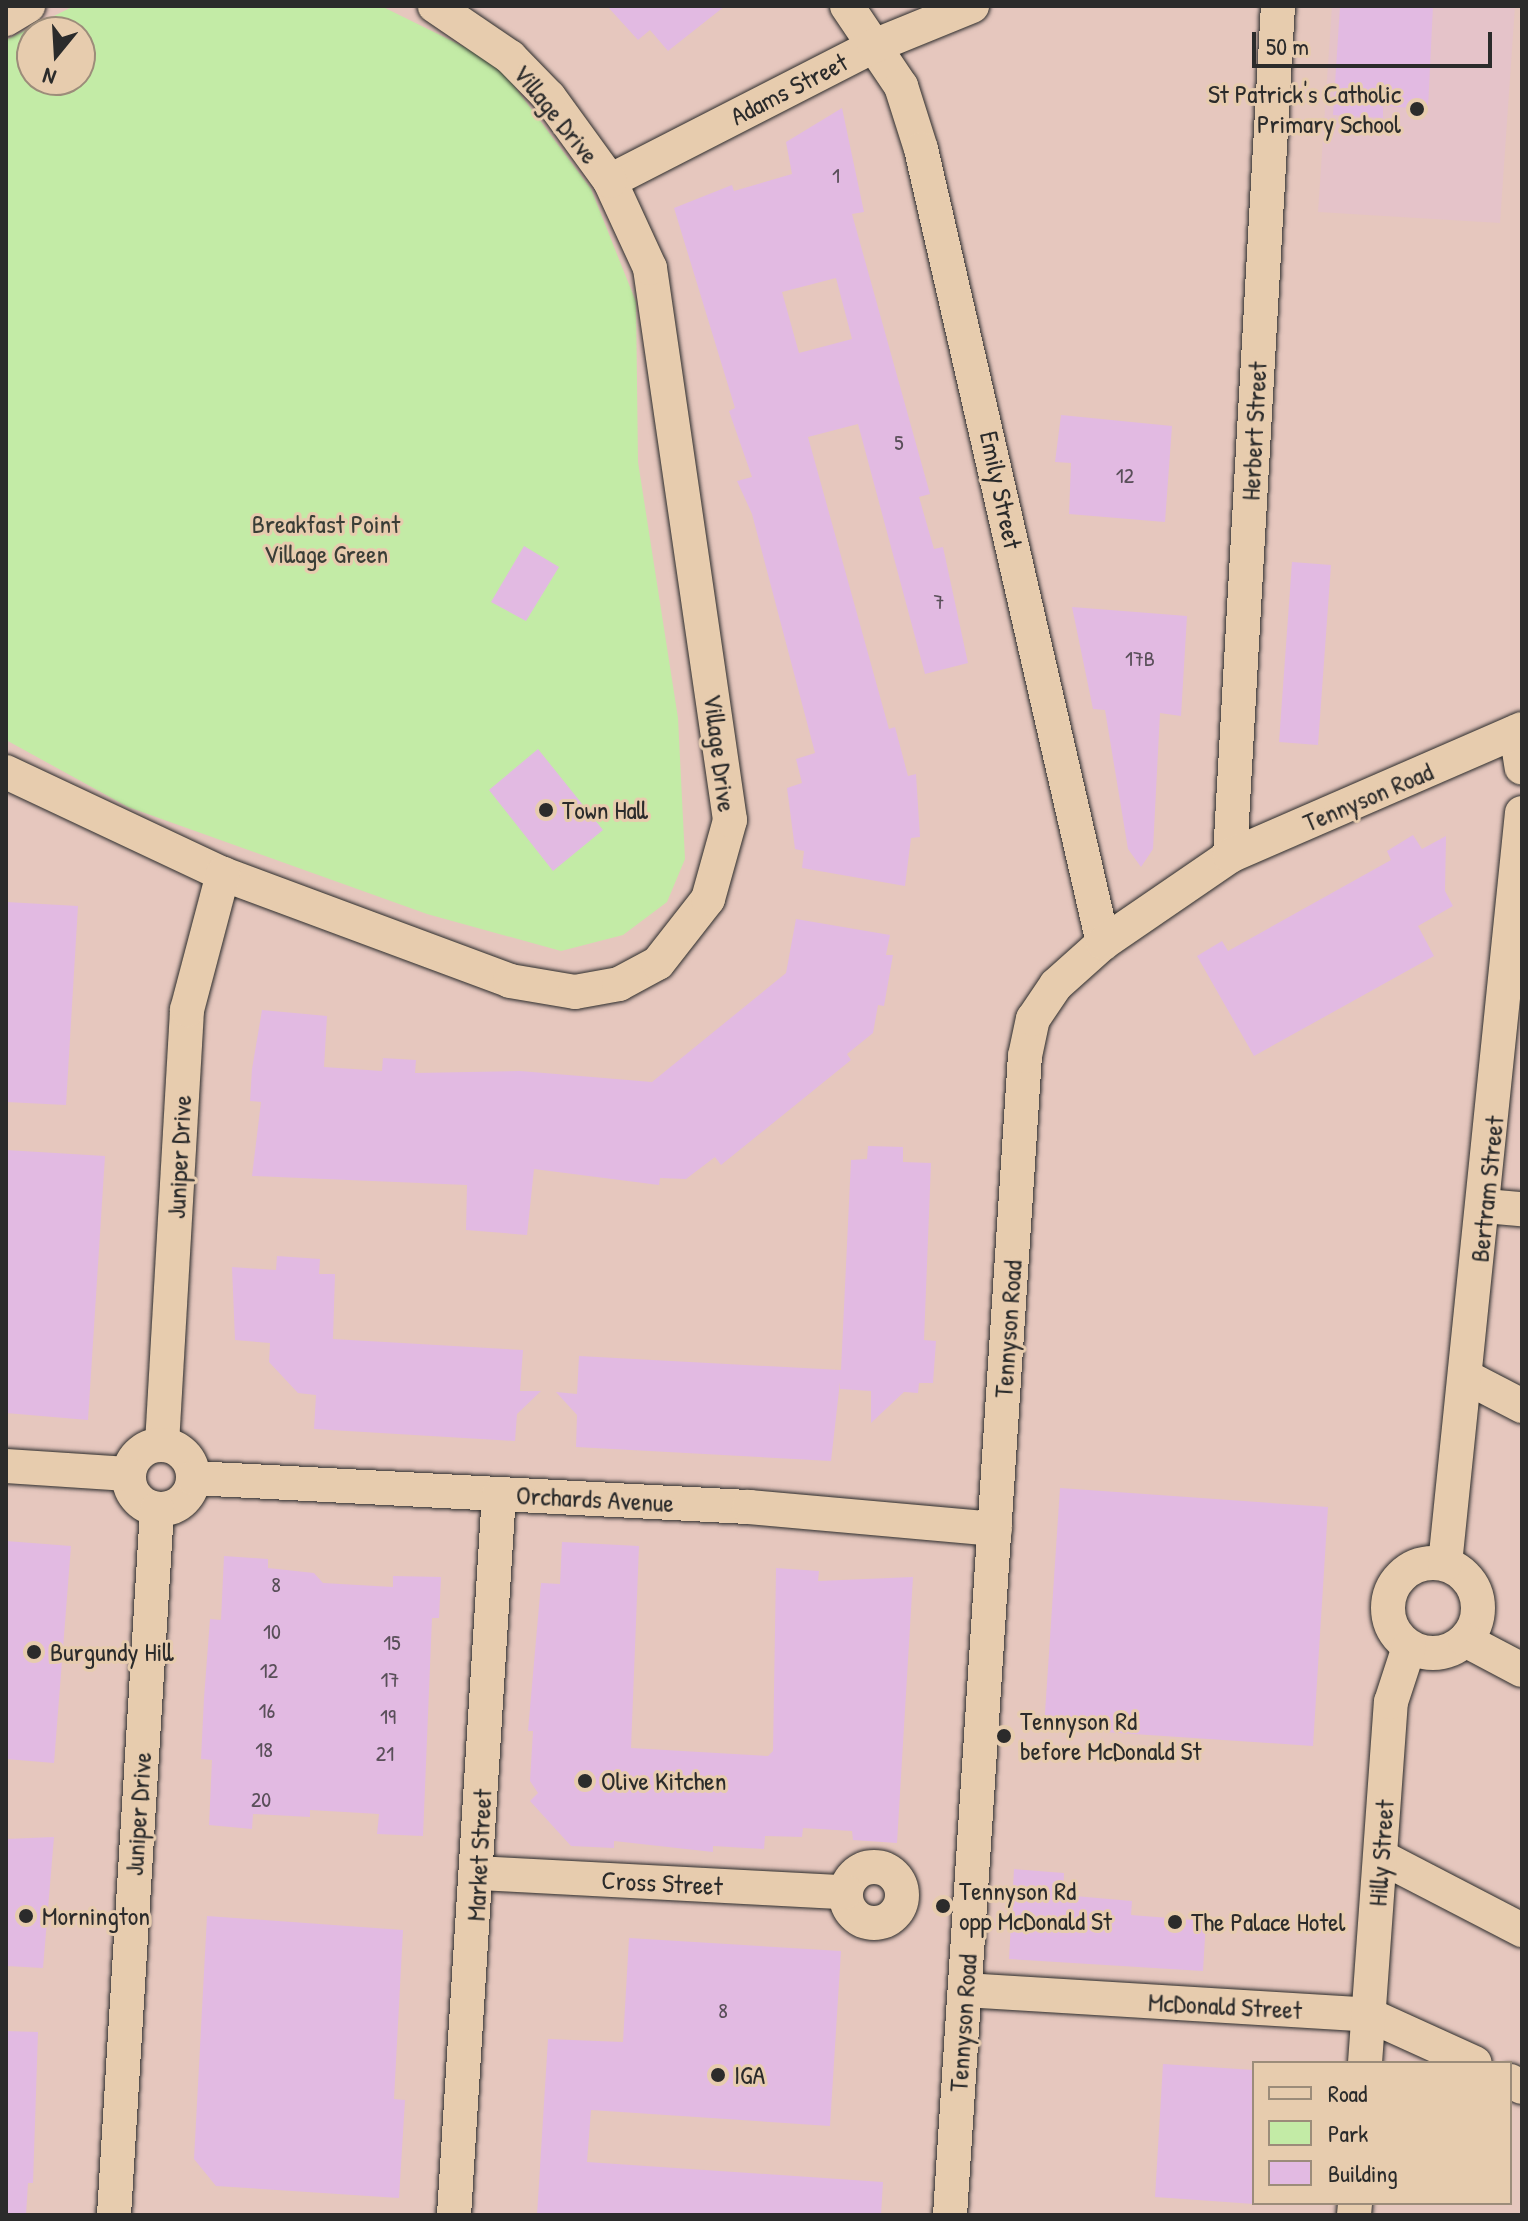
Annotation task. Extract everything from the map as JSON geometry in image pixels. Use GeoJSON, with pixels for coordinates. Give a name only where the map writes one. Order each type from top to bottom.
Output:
{"type":"FeatureCollection","features":[{"type":"Feature","properties":{"kind":"street"},"geometry":{"type":"LineString","coordinates":[[6,19],[28,6]]}},
{"type":"Feature","properties":{"kind":"street","name":"Village Drive"},"geometry":{"type":"LineString","coordinates":[[6,772],[223,874],[510,981],[575,992],[619,984],[658,963],[708,899],[728,833],[728,805],[650,268],[610,181],[510,57],[435,6]]}},
{"type":"Feature","properties":{"kind":"street","name":"Emily Street"},"geometry":{"type":"LineString","coordinates":[[847,6],[901,86],[952,263],[1103,943]]}},
{"type":"Feature","properties":{"kind":"street","name":"Adams Street"},"geometry":{"type":"LineString","coordinates":[[610,181],[874,46],[972,6]]}},
{"type":"Feature","properties":{"kind":"street","name":"Herbert Street"},"geometry":{"type":"LineString","coordinates":[[1230,856],[1278,6]]}},
{"type":"Feature","properties":{"kind":"street"},"geometry":{"type":"LineString","coordinates":[[1519,730],[1522,768]]}},
{"type":"Feature","properties":{"kind":"street","name":"Tennyson Road"},"geometry":{"type":"LineString","coordinates":[[950,2215],[1027,1039],[1043,1001],[1103,943],[1230,856],[1519,730]]}},
{"type":"Feature","properties":{"kind":"street","name":"Bertram Street"},"geometry":{"type":"LineString","coordinates":[[1445,1564],[1468,1378],[1522,813]]}},
{"type":"Feature","properties":{"kind":"street","name":"Juniper Drive"},"geometry":{"type":"LineString","coordinates":[[162,1444],[187,1010],[223,874]]}},
{"type":"Feature","properties":{"kind":"street"},"geometry":{"type":"LineString","coordinates":[[1485,1206],[1522,1209]]}},
{"type":"Feature","properties":{"kind":"street"},"geometry":{"type":"LineString","coordinates":[[1468,1378],[1522,1406]]}},
{"type":"Feature","properties":{"kind":"street"},"geometry":{"type":"LineString","coordinates":[[162,1444],[187,1458],[193,1478],[186,1498],[157,1509],[132,1494],[128,1474],[143,1450],[162,1444]]}},
{"type":"Feature","properties":{"kind":"street"},"geometry":{"type":"LineString","coordinates":[[6,1466],[128,1474]]}},
{"type":"Feature","properties":{"kind":"street","name":"Orchards Avenue"},"geometry":{"type":"LineString","coordinates":[[193,1478],[499,1494],[995,1529]]}},
{"type":"Feature","properties":{"kind":"street","name":"Market Street"},"geometry":{"type":"LineString","coordinates":[[454,2215],[478,1873],[499,1494]]}},
{"type":"Feature","properties":{"kind":"street","name":"Juniper Drive"},"geometry":{"type":"LineString","coordinates":[[114,2215],[157,1509]]}},
{"type":"Feature","properties":{"kind":"street"},"geometry":{"type":"LineString","coordinates":[[1445,1564],[1460,1571],[1477,1596],[1474,1627],[1465,1640],[1444,1652],[1409,1647],[1390,1624],[1388,1596],[1417,1565],[1445,1564]]}},
{"type":"Feature","properties":{"kind":"street"},"geometry":{"type":"LineString","coordinates":[[1465,1640],[1522,1670]]}},
{"type":"Feature","properties":{"kind":"street","name":"Hilly Street"},"geometry":{"type":"LineString","coordinates":[[1365,2061],[1391,1702],[1409,1647]]}},
{"type":"Feature","properties":{"kind":"street"},"geometry":{"type":"LineString","coordinates":[[1381,1857],[1522,1930]]}},
{"type":"Feature","properties":{"kind":"street","name":"Cross Street"},"geometry":{"type":"LineString","coordinates":[[478,1873],[846,1892]]}},
{"type":"Feature","properties":{"kind":"street","name":"McDonald Street"},"geometry":{"type":"LineString","coordinates":[[965,1990],[1369,2015],[1471,2061]]}},
{"type":"Feature","properties":{"kind":"shaded area","name":"St Patrick's Catholic Primary School"},"geometry":{"type":"Polygon","coordinates":[[[1332,6],[1515,6],[1500,223],[1318,212],[1332,6]]]}},
{"type":"Feature","properties":{"kind":"green space","name":"Breakfast Point Village Green"},"geometry":{"type":"Polygon","coordinates":[[[74,6],[381,6],[497,63],[591,189],[636,302],[638,462],[678,718],[685,859],[667,902],[623,935],[561,951],[427,914],[128,807],[6,740],[6,40],[16,35],[16,96],[96,96],[96,16],[54,16],[74,6]]]}},
{"type":"Feature","properties":{"kind":"building"},"geometry":{"type":"Polygon","coordinates":[[[607,6],[725,6],[668,51],[650,30],[638,40],[607,6]]]}},
{"type":"Feature","properties":{"kind":"building"},"geometry":{"type":"Polygon","coordinates":[[[1340,6],[1433,6],[1428,109],[1383,106],[1383,118],[1333,115],[1340,6]]]}},
{"type":"Feature","properties":{"kind":"building"},"geometry":{"type":"Polygon","coordinates":[[[842,108],[864,212],[852,214],[930,494],[919,497],[934,549],[943,547],[968,663],[925,674],[858,424],[808,437],[889,729],[895,727],[908,776],[916,774],[920,837],[911,838],[905,886],[802,868],[804,851],[795,849],[787,788],[802,783],[796,759],[815,753],[752,514],[737,481],[752,477],[729,411],[735,408],[674,208],[732,185],[734,191],[792,174],[786,142],[842,108]],[[836,278],[782,292],[799,353],[852,339],[836,278]]]}},
{"type":"Feature","properties":{"kind":"building"},"geometry":{"type":"Polygon","coordinates":[[[1061,415],[1172,426],[1165,522],[1069,514],[1071,463],[1055,462],[1061,415]]]}},
{"type":"Feature","properties":{"kind":"building"},"geometry":{"type":"Polygon","coordinates":[[[524,546],[559,567],[526,621],[491,602],[524,546]]]}},
{"type":"Feature","properties":{"kind":"building"},"geometry":{"type":"Polygon","coordinates":[[[1292,562],[1331,565],[1318,745],[1279,742],[1292,562]]]}},
{"type":"Feature","properties":{"kind":"building"},"geometry":{"type":"Polygon","coordinates":[[[1072,607],[1187,616],[1181,716],[1160,713],[1153,849],[1141,867],[1128,849],[1105,710],[1093,709],[1072,607]]]}},
{"type":"Feature","properties":{"kind":"building","name":"Town Hall"},"geometry":{"type":"Polygon","coordinates":[[[538,749],[603,830],[553,871],[489,790],[538,749]]]}},
{"type":"Feature","properties":{"kind":"building"},"geometry":{"type":"Polygon","coordinates":[[[1413,835],[1422,849],[1446,836],[1445,891],[1453,906],[1418,926],[1434,956],[1254,1056],[1197,956],[1222,941],[1228,951],[1391,860],[1387,851],[1413,835]]]}},
{"type":"Feature","properties":{"kind":"building"},"geometry":{"type":"Polygon","coordinates":[[[6,902],[78,906],[66,1105],[6,1102],[6,902]]]}},
{"type":"Feature","properties":{"kind":"building"},"geometry":{"type":"Polygon","coordinates":[[[796,919],[890,935],[886,955],[893,955],[884,1006],[878,1005],[873,1033],[847,1054],[851,1060],[721,1165],[715,1157],[686,1179],[660,1178],[659,1185],[534,1169],[527,1235],[466,1230],[467,1185],[252,1176],[261,1102],[250,1101],[262,1010],[327,1016],[324,1067],[382,1071],[383,1058],[416,1060],[415,1073],[520,1071],[652,1082],[786,973],[796,919]]]}},
{"type":"Feature","properties":{"kind":"building"},"geometry":{"type":"Polygon","coordinates":[[[868,1146],[903,1147],[903,1162],[931,1163],[924,1340],[936,1341],[933,1383],[919,1383],[918,1393],[904,1392],[871,1423],[871,1391],[840,1389],[840,1382],[831,1461],[576,1447],[577,1415],[556,1392],[577,1394],[579,1356],[841,1370],[851,1160],[867,1159],[868,1146]]]}},
{"type":"Feature","properties":{"kind":"building"},"geometry":{"type":"Polygon","coordinates":[[[6,1150],[105,1156],[88,1420],[6,1413],[6,1150]]]}},
{"type":"Feature","properties":{"kind":"building"},"geometry":{"type":"Polygon","coordinates":[[[277,1256],[320,1259],[319,1274],[335,1274],[333,1339],[523,1350],[520,1391],[541,1391],[517,1414],[515,1441],[314,1429],[316,1395],[298,1393],[269,1362],[270,1343],[235,1340],[232,1267],[276,1270],[277,1256]]]}},
{"type":"Feature","properties":{"kind":"building"},"geometry":{"type":"Polygon","coordinates":[[[1060,1488],[1328,1507],[1313,1746],[1044,1728],[1060,1488]]]}},
{"type":"Feature","properties":{"kind":"building","name":"Burgundy Hill"},"geometry":{"type":"Polygon","coordinates":[[[6,1541],[71,1546],[54,1763],[6,1759],[6,1541]]]}},
{"type":"Feature","properties":{"kind":"building"},"geometry":{"type":"Polygon","coordinates":[[[562,1542],[639,1546],[631,1748],[768,1756],[773,1751],[776,1568],[819,1571],[818,1581],[913,1577],[897,1843],[853,1840],[852,1831],[803,1828],[802,1837],[765,1836],[764,1849],[713,1846],[713,1852],[614,1841],[614,1848],[571,1846],[530,1801],[538,1793],[530,1781],[533,1731],[528,1731],[541,1583],[560,1584],[562,1542]]]}},
{"type":"Feature","properties":{"kind":"building"},"geometry":{"type":"Polygon","coordinates":[[[224,1556],[268,1559],[268,1568],[314,1573],[323,1583],[393,1587],[393,1576],[441,1577],[439,1618],[432,1618],[423,1836],[377,1834],[379,1814],[310,1810],[310,1817],[253,1814],[252,1829],[209,1825],[212,1760],[201,1759],[204,1698],[210,1619],[221,1620],[224,1556]]]}},
{"type":"Feature","properties":{"kind":"building","name":"Mornington"},"geometry":{"type":"Polygon","coordinates":[[[54,1837],[43,1968],[6,1966],[6,1839],[54,1837]]]}},
{"type":"Feature","properties":{"kind":"building"},"geometry":{"type":"Polygon","coordinates":[[[1014,1869],[1064,1873],[1063,1895],[1132,1901],[1131,1915],[1206,1921],[1203,1971],[1009,1959],[1014,1869]]]}},
{"type":"Feature","properties":{"kind":"building"},"geometry":{"type":"Polygon","coordinates":[[[207,1916],[403,1930],[394,2099],[405,2100],[399,2198],[216,2186],[194,2159],[207,1916]]]}},
{"type":"Feature","properties":{"kind":"building"},"geometry":{"type":"Polygon","coordinates":[[[629,1938],[841,1951],[830,2126],[591,2110],[587,2162],[883,2182],[881,2215],[537,2215],[548,2039],[623,2042],[629,1938]]]}},
{"type":"Feature","properties":{"kind":"building"},"geometry":{"type":"Polygon","coordinates":[[[6,2031],[38,2032],[33,2183],[28,2183],[26,2215],[6,2215],[6,2031]]]}},
{"type":"Feature","properties":{"kind":"building"},"geometry":{"type":"Polygon","coordinates":[[[1163,2064],[1252,2070],[1252,2204],[1155,2197],[1163,2064]]]}},
{"type":"Feature","properties":{"kind":"place","name":"St Patrick's Catholic Primary School"},"geometry":{"type":"Point","coordinates":[1417,109]}},
{"type":"Feature","properties":{"kind":"place","name":"Town Hall"},"geometry":{"type":"Point","coordinates":[546,810]}},
{"type":"Feature","properties":{"kind":"place","name":"Burgundy Hill"},"geometry":{"type":"Point","coordinates":[34,1652]}},
{"type":"Feature","properties":{"kind":"place","name":"Tennyson Rd before McDonald St"},"geometry":{"type":"Point","coordinates":[1004,1736]}},
{"type":"Feature","properties":{"kind":"place","name":"Olive Kitchen"},"geometry":{"type":"Point","coordinates":[585,1781]}},
{"type":"Feature","properties":{"kind":"place","name":"Tennyson Rd opp McDonald St"},"geometry":{"type":"Point","coordinates":[943,1906]}},
{"type":"Feature","properties":{"kind":"place","name":"Mornington"},"geometry":{"type":"Point","coordinates":[26,1916]}},
{"type":"Feature","properties":{"kind":"place","name":"The Palace Hotel"},"geometry":{"type":"Point","coordinates":[1175,1922]}},
{"type":"Feature","properties":{"kind":"place","name":"IGA"},"geometry":{"type":"Point","coordinates":[718,2075]}}]}
